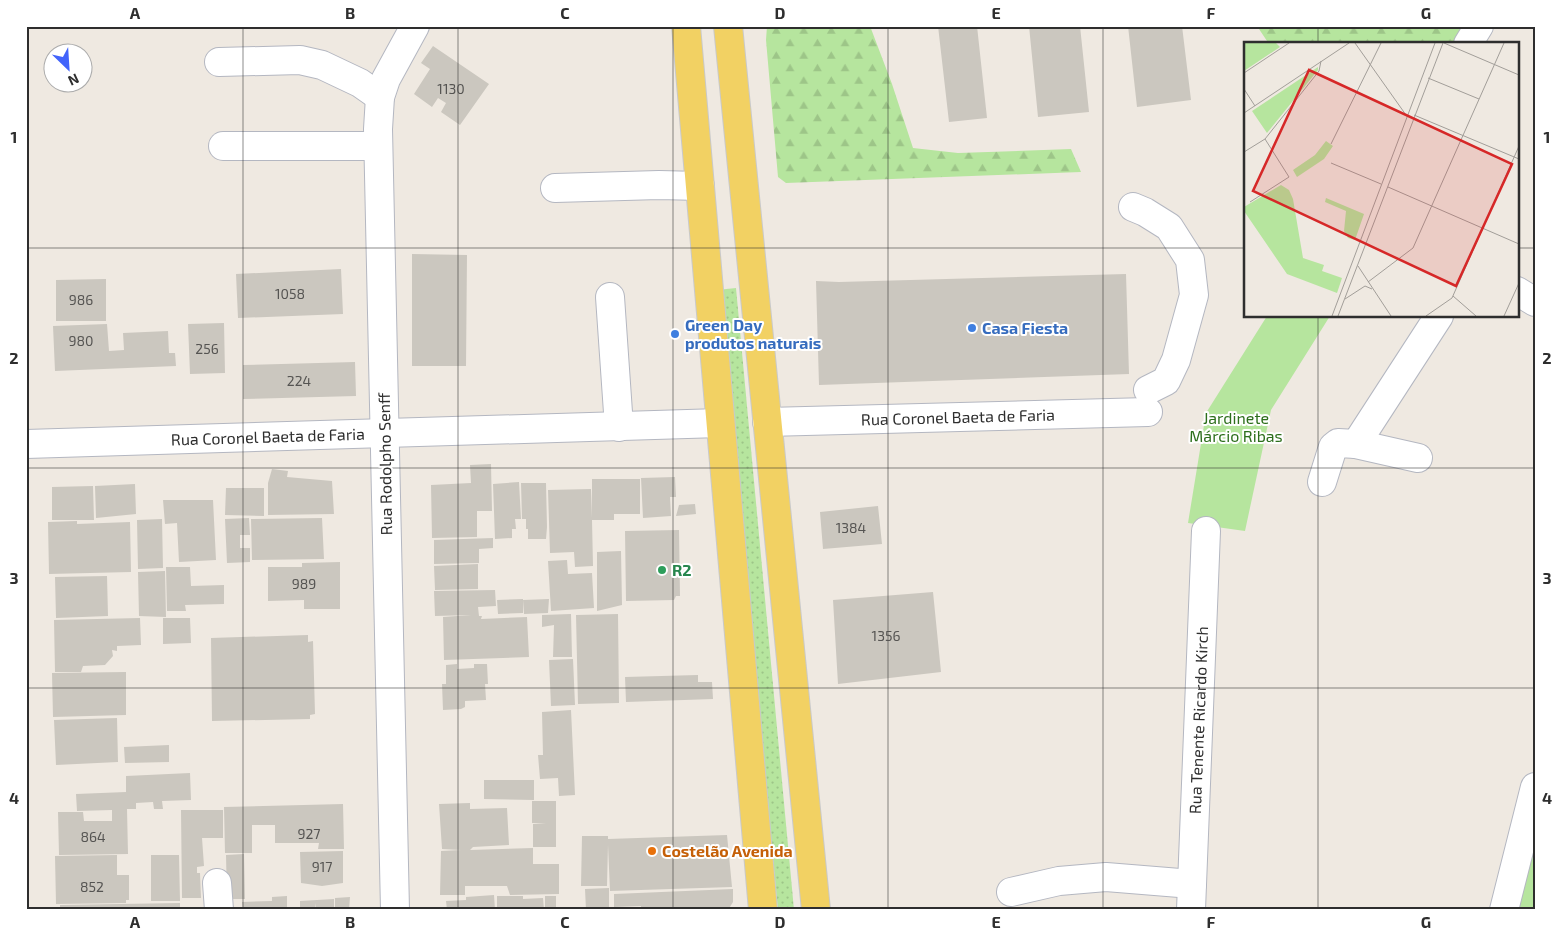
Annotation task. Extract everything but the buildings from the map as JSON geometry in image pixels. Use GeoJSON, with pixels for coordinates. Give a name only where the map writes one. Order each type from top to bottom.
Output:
{"type":"FeatureCollection","features":[{"type":"Feature","properties":{"kind":"main road"},"geometry":{"type":"LineString","coordinates":[[686,26],[762,910]]}},
{"type":"Feature","properties":{"kind":"main road"},"geometry":{"type":"LineString","coordinates":[[728,26],[816,910]]}},
{"type":"Feature","properties":{"kind":"street","name":"Rua Rodolpho Senff"},"geometry":{"type":"LineString","coordinates":[[395,910],[378,146],[380,96],[386,79],[415,26]]}},
{"type":"Feature","properties":{"kind":"street"},"geometry":{"type":"LineString","coordinates":[[1469,42],[1479,26]]}},
{"type":"Feature","properties":{"kind":"street"},"geometry":{"type":"LineString","coordinates":[[219,62],[300,60],[322,65],[360,83],[380,96]]}},
{"type":"Feature","properties":{"kind":"street"},"geometry":{"type":"LineString","coordinates":[[224,146],[378,146]]}},
{"type":"Feature","properties":{"kind":"street"},"geometry":{"type":"LineString","coordinates":[[555,188],[659,185],[700,186]]}},
{"type":"Feature","properties":{"kind":"street","name":"Rua Coronel Baeta de Faria"},"geometry":{"type":"LineString","coordinates":[[768,422],[1148,401],[1166,381],[1176,360],[1194,295],[1190,260],[1169,227],[1133,207]]}},
{"type":"Feature","properties":{"kind":"street"},"geometry":{"type":"LineString","coordinates":[[1518,292],[1535,302]]}},
{"type":"Feature","properties":{"kind":"street"},"geometry":{"type":"LineString","coordinates":[[610,297],[619,426]]}},
{"type":"Feature","properties":{"kind":"street"},"geometry":{"type":"LineString","coordinates":[[1356,444],[1438,318]]}},
{"type":"Feature","properties":{"kind":"street","name":"Rua Coronel Baeta de Faria"},"geometry":{"type":"LineString","coordinates":[[26,444],[720,424]]}},
{"type":"Feature","properties":{"kind":"street"},"geometry":{"type":"LineString","coordinates":[[1322,482],[1333,446],[1338,443],[1356,444],[1418,458]]}},
{"type":"Feature","properties":{"kind":"street","name":"Rua Tenente Ricardo Kirch"},"geometry":{"type":"LineString","coordinates":[[1191,897],[1206,531]]}},
{"type":"Feature","properties":{"kind":"street"},"geometry":{"type":"LineString","coordinates":[[1504,910],[1535,787]]}},
{"type":"Feature","properties":{"kind":"street"},"geometry":{"type":"LineString","coordinates":[[1011,892],[1059,881],[1106,877],[1191,897]]}},
{"type":"Feature","properties":{"kind":"street"},"geometry":{"type":"LineString","coordinates":[[217,882],[219,910]]}},
{"type":"Feature","properties":{"kind":"green space"},"geometry":{"type":"Polygon","coordinates":[[[767,26],[870,26],[913,148],[958,153],[1071,149],[1081,172],[786,183],[778,177],[766,40],[767,26]]]}},
{"type":"Feature","properties":{"kind":"green space"},"geometry":{"type":"Polygon","coordinates":[[[1257,26],[1464,26],[1453,42],[1268,42],[1257,26]]]}},
{"type":"Feature","properties":{"kind":"green space"},"geometry":{"type":"Polygon","coordinates":[[[736,288],[794,910],[778,910],[717,290],[736,288]]]}},
{"type":"Feature","properties":{"kind":"green space","name":"Jardinete Márcio Ribas"},"geometry":{"type":"Polygon","coordinates":[[[1266,318],[1329,318],[1271,410],[1245,531],[1188,523],[1206,413],[1266,318]]]}},
{"type":"Feature","properties":{"kind":"green space"},"geometry":{"type":"Polygon","coordinates":[[[1535,840],[1535,910],[1517,910],[1535,840]]]}},
{"type":"Feature","properties":{"kind":"place","name":"Casa Fiesta"},"geometry":{"type":"Point","coordinates":[972,328]}},
{"type":"Feature","properties":{"kind":"place","name":"Green Day produtos naturais"},"geometry":{"type":"Point","coordinates":[675,334]}},
{"type":"Feature","properties":{"kind":"place","name":"R2"},"geometry":{"type":"Point","coordinates":[662,570]}},
{"type":"Feature","properties":{"kind":"place","name":"Costelão Avenida"},"geometry":{"type":"Point","coordinates":[652,851]}}]}
